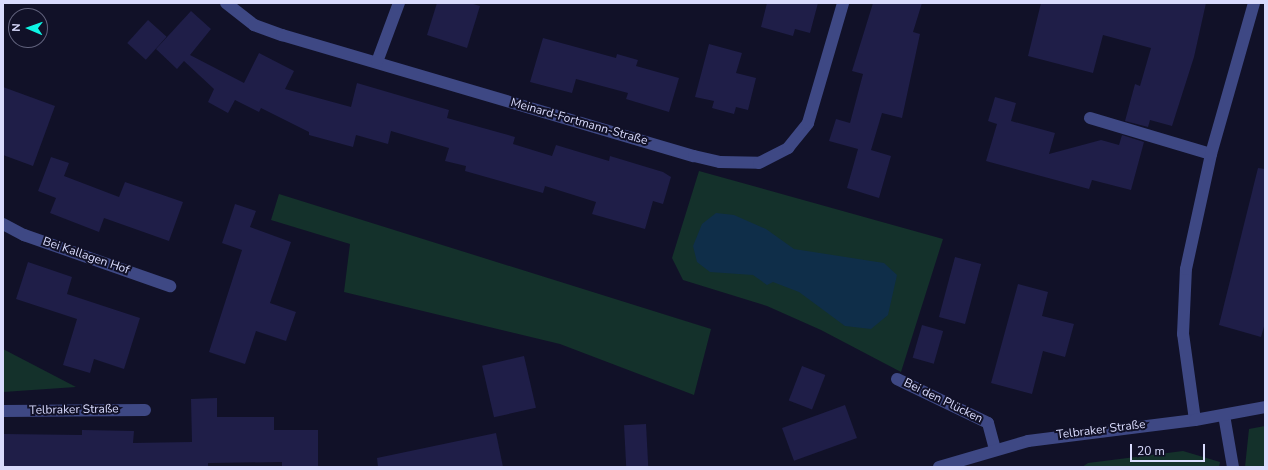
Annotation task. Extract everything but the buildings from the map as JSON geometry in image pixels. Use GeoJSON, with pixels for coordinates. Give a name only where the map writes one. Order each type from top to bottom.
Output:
{"type":"FeatureCollection","features":[{"type":"Feature","properties":{"kind":"street","name":"Meinard-Fortmann-Straße"},"geometry":{"type":"LineString","coordinates":[[226,3],[254,25],[377,62],[694,156],[720,162],[759,163],[788,148],[808,123],[843,3]]}},
{"type":"Feature","properties":{"kind":"street"},"geometry":{"type":"LineString","coordinates":[[377,62],[399,3]]}},
{"type":"Feature","properties":{"kind":"street"},"geometry":{"type":"LineString","coordinates":[[1195,420],[1183,334],[1186,269],[1211,154],[1254,3]]}},
{"type":"Feature","properties":{"kind":"street"},"geometry":{"type":"LineString","coordinates":[[1090,118],[1211,154]]}},
{"type":"Feature","properties":{"kind":"street","name":"Bei Kallagen Hof"},"geometry":{"type":"LineString","coordinates":[[3,224],[24,235],[170,286]]}},
{"type":"Feature","properties":{"kind":"street","name":"Bei den Plücken"},"geometry":{"type":"LineString","coordinates":[[897,378],[988,423],[995,449]]}},
{"type":"Feature","properties":{"kind":"street","name":"Telbraker Straße"},"geometry":{"type":"LineString","coordinates":[[939,467],[995,449],[1066,434],[1195,420],[1265,407]]}},
{"type":"Feature","properties":{"kind":"street","name":"Telbraker Straße"},"geometry":{"type":"LineString","coordinates":[[3,411],[145,410]]}},
{"type":"Feature","properties":{"kind":"street"},"geometry":{"type":"LineString","coordinates":[[1224,415],[1233,467]]}},
{"type":"Feature","properties":{"kind":"green space"},"geometry":{"type":"Polygon","coordinates":[[[699,171],[943,239],[901,372],[821,330],[767,306],[683,280],[672,258],[699,171]]]}},
{"type":"Feature","properties":{"kind":"green space"},"geometry":{"type":"Polygon","coordinates":[[[279,194],[711,329],[694,395],[560,344],[344,292],[350,244],[271,220],[279,194]]]}},
{"type":"Feature","properties":{"kind":"green space"},"geometry":{"type":"Polygon","coordinates":[[[3,349],[76,387],[3,392],[3,349]]]}},
{"type":"Feature","properties":{"kind":"green space"},"geometry":{"type":"Polygon","coordinates":[[[1265,426],[1265,467],[1245,467],[1249,429],[1265,426]]]}},
{"type":"Feature","properties":{"kind":"green space"},"geometry":{"type":"Polygon","coordinates":[[[1183,451],[1220,462],[1219,467],[1082,467],[1088,463],[1183,451]]]}},
{"type":"Feature","properties":{"kind":"water"},"geometry":{"type":"Polygon","coordinates":[[[716,213],[734,215],[766,229],[794,249],[884,263],[897,275],[888,315],[871,329],[845,326],[799,292],[773,282],[767,285],[753,275],[710,272],[697,262],[693,246],[702,224],[716,213]]]}}]}
